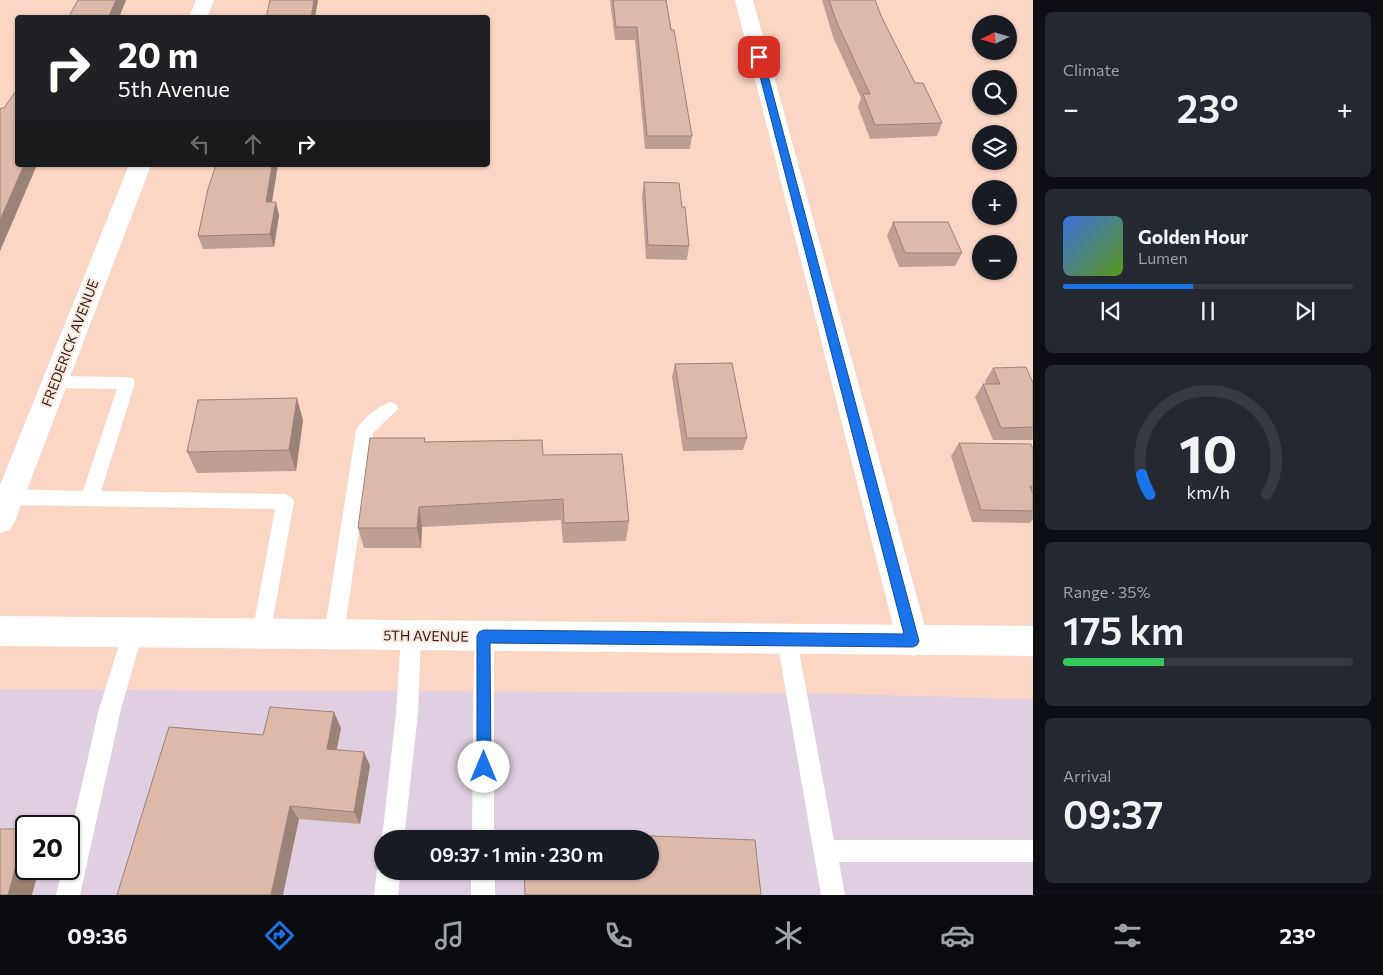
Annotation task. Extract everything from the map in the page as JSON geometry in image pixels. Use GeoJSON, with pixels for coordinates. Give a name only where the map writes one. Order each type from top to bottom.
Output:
{"type":"FeatureCollection","features":[{"type":"Feature","properties":{"kind":"street"},"geometry":{"type":"LineString","coordinates":[[199,15],[205,0]]}},
{"type":"Feature","properties":{"kind":"street"},"geometry":{"type":"LineString","coordinates":[[744,0],[913,641]]}},
{"type":"Feature","properties":{"kind":"street","name":"FREDERICK AVENUE"},"geometry":{"type":"LineString","coordinates":[[0,521],[139,167]]}},
{"type":"Feature","properties":{"kind":"street","name":"5TH AVENUE"},"geometry":{"type":"LineString","coordinates":[[0,631],[1033,641]]}},
{"type":"Feature","properties":{"kind":"lane"},"geometry":{"type":"LineString","coordinates":[[55,382],[127,383],[89,499]]}},
{"type":"Feature","properties":{"kind":"lane"},"geometry":{"type":"LineString","coordinates":[[334,635],[365,430],[390,409]]}},
{"type":"Feature","properties":{"kind":"lane"},"geometry":{"type":"LineString","coordinates":[[10,497],[285,502],[262,634]]}},
{"type":"Feature","properties":{"kind":"lane"},"geometry":{"type":"LineString","coordinates":[[68,895],[110,709],[133,632]]}},
{"type":"Feature","properties":{"kind":"lane"},"geometry":{"type":"LineString","coordinates":[[394,830],[407,713],[411,636]]}},
{"type":"Feature","properties":{"kind":"lane"},"geometry":{"type":"LineString","coordinates":[[484,636],[484,830]]}},
{"type":"Feature","properties":{"kind":"lane"},"geometry":{"type":"LineString","coordinates":[[787,640],[832,895]]}},
{"type":"Feature","properties":{"kind":"lane"},"geometry":{"type":"LineString","coordinates":[[824,851],[1033,851]]}},
{"type":"Feature","properties":{"kind":"lane"},"geometry":{"type":"LineString","coordinates":[[386,895],[388,880]]}},
{"type":"Feature","properties":{"kind":"lane"},"geometry":{"type":"LineString","coordinates":[[483,895],[484,880]]}},
{"type":"Feature","properties":{"kind":"shaded area"},"geometry":{"type":"Polygon","coordinates":[[[0,689],[800,693],[1033,699],[1033,895],[0,895],[0,689]]]}},
{"type":"Feature","properties":{"kind":"building"},"geometry":{"type":"Polygon","coordinates":[[[78,0],[116,0],[109,15],[70,15],[78,0]]]}},
{"type":"Feature","properties":{"kind":"building"},"geometry":{"type":"Polygon","coordinates":[[[270,0],[314,0],[312,15],[267,15],[270,0]]]}},
{"type":"Feature","properties":{"kind":"building"},"geometry":{"type":"Polygon","coordinates":[[[613,0],[666,0],[671,30],[674,30],[692,136],[647,136],[637,27],[616,27],[613,0]]]}},
{"type":"Feature","properties":{"kind":"building"},"geometry":{"type":"Polygon","coordinates":[[[829,0],[875,0],[882,18],[915,83],[923,83],[942,123],[875,125],[863,94],[870,94],[837,23],[829,0]]]}},
{"type":"Feature","properties":{"kind":"building"},"geometry":{"type":"Polygon","coordinates":[[[15,92],[15,167],[23,167],[0,220],[0,110],[4,108],[15,92]]]}},
{"type":"Feature","properties":{"kind":"building"},"geometry":{"type":"Polygon","coordinates":[[[215,167],[272,167],[266,202],[276,202],[270,234],[198,236],[208,189],[215,167]]]}},
{"type":"Feature","properties":{"kind":"building"},"geometry":{"type":"Polygon","coordinates":[[[644,182],[679,183],[682,207],[685,207],[689,246],[648,245],[644,182]]]}},
{"type":"Feature","properties":{"kind":"building"},"geometry":{"type":"Polygon","coordinates":[[[893,222],[948,222],[962,253],[905,253],[893,222]]]}},
{"type":"Feature","properties":{"kind":"building"},"geometry":{"type":"Polygon","coordinates":[[[732,363],[747,438],[687,438],[675,364],[732,363]]]}},
{"type":"Feature","properties":{"kind":"building"},"geometry":{"type":"Polygon","coordinates":[[[1026,367],[1033,383],[1033,427],[1001,428],[983,384],[1000,384],[993,368],[1026,367]]]}},
{"type":"Feature","properties":{"kind":"building"},"geometry":{"type":"Polygon","coordinates":[[[297,398],[289,450],[187,452],[198,400],[297,398]]]}},
{"type":"Feature","properties":{"kind":"building"},"geometry":{"type":"Polygon","coordinates":[[[370,438],[425,438],[424,442],[542,440],[543,455],[622,454],[629,521],[564,523],[563,499],[419,507],[417,528],[358,528],[370,438]]]}},
{"type":"Feature","properties":{"kind":"building"},"geometry":{"type":"Polygon","coordinates":[[[959,443],[1031,444],[1033,449],[1033,487],[1030,486],[1033,494],[1033,511],[981,510],[959,443]]]}},
{"type":"Feature","properties":{"kind":"building"},"geometry":{"type":"Polygon","coordinates":[[[270,707],[334,712],[327,749],[364,752],[354,812],[290,806],[271,895],[117,895],[169,727],[263,735],[270,707]]]}},
{"type":"Feature","properties":{"kind":"building"},"geometry":{"type":"Polygon","coordinates":[[[0,829],[15,829],[15,869],[8,895],[0,895],[0,829]]]}},
{"type":"Feature","properties":{"kind":"building"},"geometry":{"type":"Polygon","coordinates":[[[659,836],[755,840],[761,895],[525,895],[524,880],[659,880],[659,836]]]}},
{"type":"Feature","properties":{"kind":"route"},"geometry":{"type":"LineString","coordinates":[[484,767],[484,636],[913,641],[759,57]]}}]}
